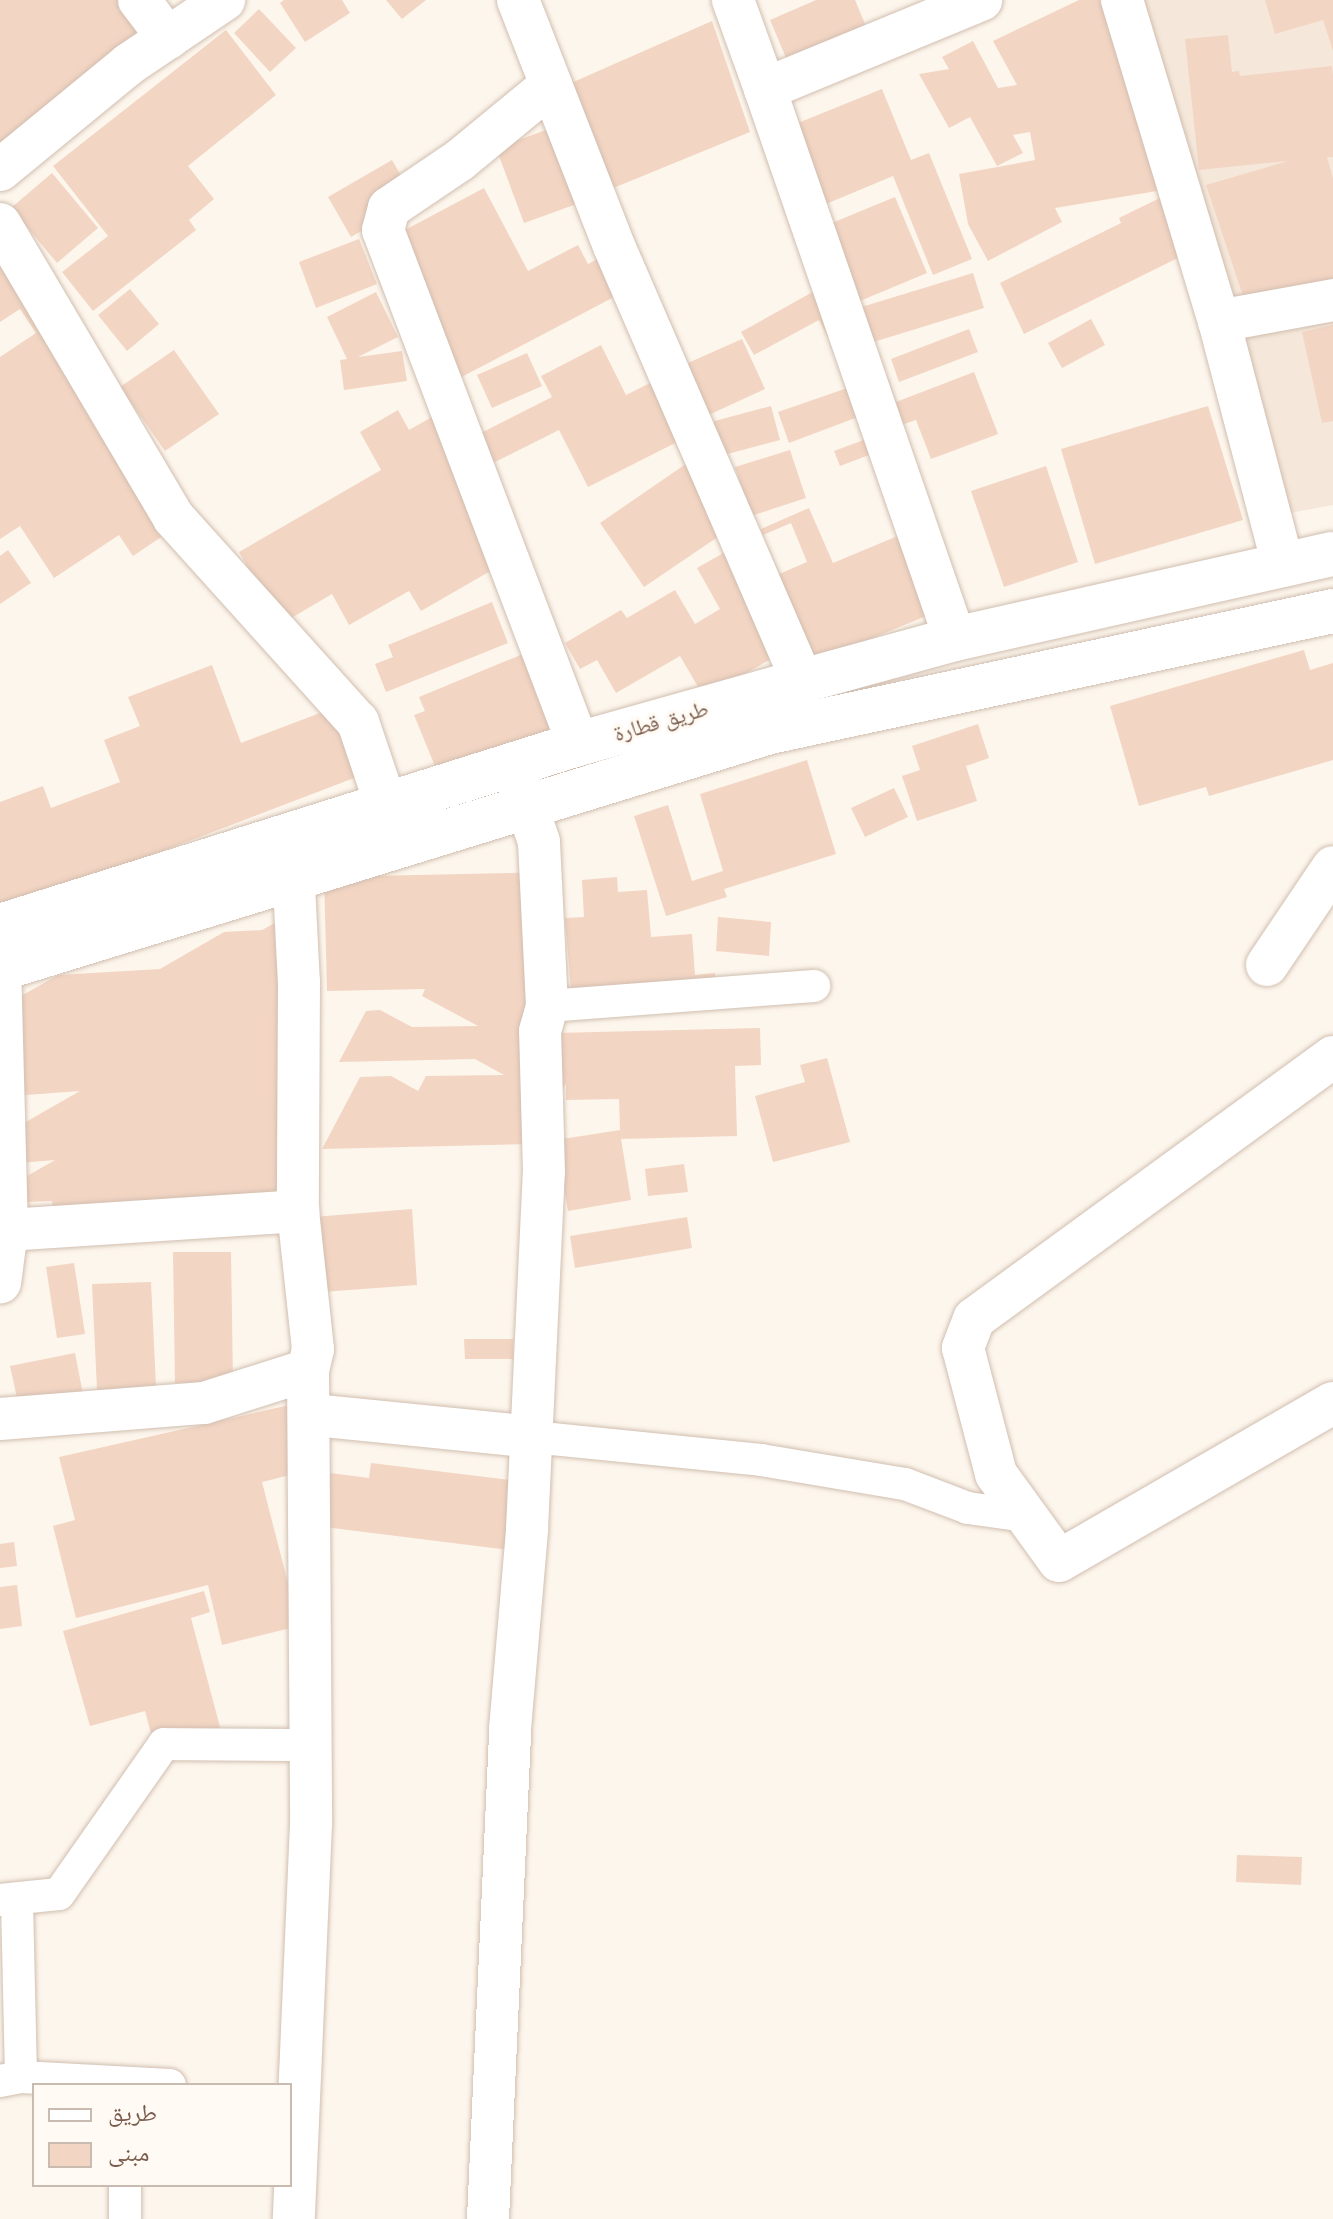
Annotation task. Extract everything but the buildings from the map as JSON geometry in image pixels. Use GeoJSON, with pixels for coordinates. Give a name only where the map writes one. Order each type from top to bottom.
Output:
{"type":"FeatureCollection","features":[{"type":"Feature","properties":{"kind":"main road","name":"طريق قطارة"},"geometry":{"type":"LineString","coordinates":[[292,854],[386,805],[578,744],[955,639],[1333,554]]}},
{"type":"Feature","properties":{"kind":"main road","name":"طريق قطارة"},"geometry":{"type":"LineString","coordinates":[[1,957],[292,854],[527,805],[770,732],[1333,611]]}},
{"type":"Feature","properties":{"kind":"street"},"geometry":{"type":"LineString","coordinates":[[139,0],[168,38]]}},
{"type":"Feature","properties":{"kind":"street"},"geometry":{"type":"LineString","coordinates":[[0,170],[168,38],[224,0]]}},
{"type":"Feature","properties":{"kind":"street"},"geometry":{"type":"LineString","coordinates":[[518,0],[614,246],[802,681]]}},
{"type":"Feature","properties":{"kind":"street"},"geometry":{"type":"LineString","coordinates":[[733,0],[955,639]]}},
{"type":"Feature","properties":{"kind":"street"},"geometry":{"type":"LineString","coordinates":[[765,89],[981,0]]}},
{"type":"Feature","properties":{"kind":"street"},"geometry":{"type":"LineString","coordinates":[[1122,0],[1219,321],[1283,565]]}},
{"type":"Feature","properties":{"kind":"street"},"geometry":{"type":"LineString","coordinates":[[551,85],[460,160],[389,208],[383,230],[578,744]]}},
{"type":"Feature","properties":{"kind":"street"},"geometry":{"type":"LineString","coordinates":[[0,224],[174,518],[358,722],[386,805]]}},
{"type":"Feature","properties":{"kind":"street"},"geometry":{"type":"LineString","coordinates":[[1219,321],[1333,300]]}},
{"type":"Feature","properties":{"kind":"street"},"geometry":{"type":"LineString","coordinates":[[488,2219],[510,1729],[532,1437],[544,1172],[540,1031],[547,1006],[539,842],[513,764]]}},
{"type":"Feature","properties":{"kind":"street"},"geometry":{"type":"LineString","coordinates":[[292,854],[298,1211],[313,1349],[308,1370],[313,1415],[312,1745],[295,2091],[294,2219]]}},
{"type":"Feature","properties":{"kind":"street"},"geometry":{"type":"LineString","coordinates":[[1267,965],[1333,867]]}},
{"type":"Feature","properties":{"kind":"street"},"geometry":{"type":"LineString","coordinates":[[0,1283],[7,1230],[1,957]]}},
{"type":"Feature","properties":{"kind":"street"},"geometry":{"type":"LineString","coordinates":[[547,1006],[814,986]]}},
{"type":"Feature","properties":{"kind":"street"},"geometry":{"type":"LineString","coordinates":[[1333,1057],[974,1319],[963,1348],[996,1474],[1059,1561],[1333,1403]]}},
{"type":"Feature","properties":{"kind":"street"},"geometry":{"type":"LineString","coordinates":[[7,1230],[298,1211]]}},
{"type":"Feature","properties":{"kind":"street"},"geometry":{"type":"LineString","coordinates":[[0,1419],[204,1403],[308,1370]]}},
{"type":"Feature","properties":{"kind":"street"},"geometry":{"type":"LineString","coordinates":[[313,1415],[761,1460],[905,1484],[968,1508],[1026,1516]]}},
{"type":"Feature","properties":{"kind":"street"},"geometry":{"type":"LineString","coordinates":[[103,2083],[11,2079],[8,1900],[59,1894],[164,1744],[312,1745]]}},
{"type":"Feature","properties":{"kind":"street"},"geometry":{"type":"LineString","coordinates":[[125,2187],[125,2219]]}},
{"type":"Feature","properties":{"kind":"shaded area"},"geometry":{"type":"Polygon","coordinates":[[[1144,0],[1333,0],[1333,288],[1229,310],[1144,0]]]}},
{"type":"Feature","properties":{"kind":"shaded area"},"geometry":{"type":"Polygon","coordinates":[[[1333,314],[1333,505],[1285,514],[1242,333],[1333,314]]]}}]}
